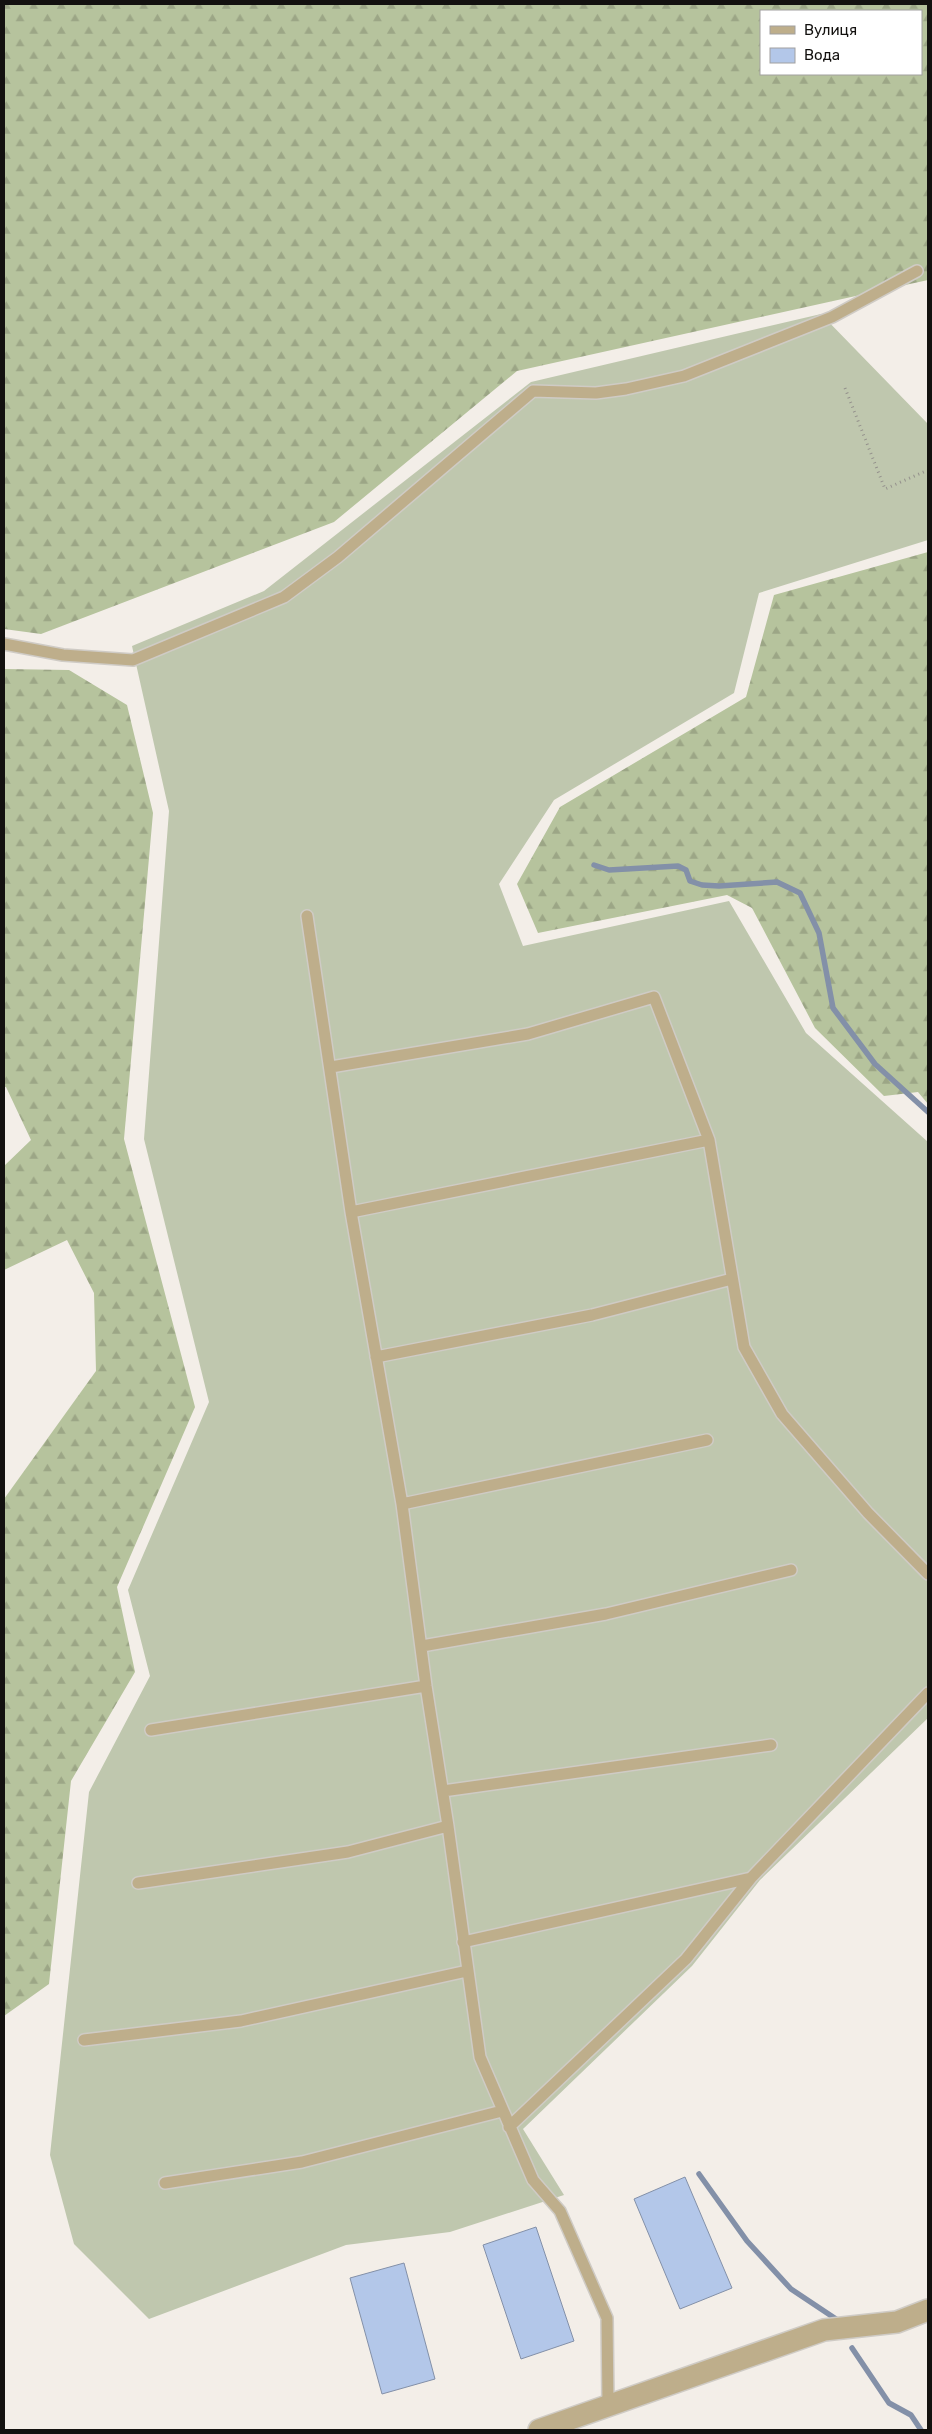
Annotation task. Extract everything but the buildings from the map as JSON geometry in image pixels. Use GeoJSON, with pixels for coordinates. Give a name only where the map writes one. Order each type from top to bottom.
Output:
{"type":"FeatureCollection","features":[{"type":"Feature","properties":{"kind":"street"},"geometry":{"type":"LineString","coordinates":[[539,2430],[584,2416],[608,2404],[824,2330],[897,2322],[928,2310]]}},
{"type":"Feature","properties":{"kind":"lane"},"geometry":{"type":"LineString","coordinates":[[4,644],[63,654],[133,660],[238,618],[284,597],[338,557],[533,391],[604,392],[684,376],[832,317],[917,271]]}},
{"type":"Feature","properties":{"kind":"lane"},"geometry":{"type":"LineString","coordinates":[[307,916],[331,1067],[351,1212],[402,1504],[426,1686],[448,1826],[480,2057],[533,2180],[560,2211],[606,2318],[608,2404]]}},
{"type":"Feature","properties":{"kind":"lane"},"geometry":{"type":"LineString","coordinates":[[331,1067],[528,1034],[654,997],[709,1140],[744,1348],[782,1414],[868,1513],[928,1574]]}},
{"type":"Feature","properties":{"kind":"lane"},"geometry":{"type":"LineString","coordinates":[[351,1212],[709,1140]]}},
{"type":"Feature","properties":{"kind":"lane"},"geometry":{"type":"LineString","coordinates":[[376,1357],[592,1314],[732,1279]]}},
{"type":"Feature","properties":{"kind":"lane"},"geometry":{"type":"LineString","coordinates":[[402,1504],[707,1440]]}},
{"type":"Feature","properties":{"kind":"lane"},"geometry":{"type":"LineString","coordinates":[[422,1646],[606,1614],[791,1570]]}},
{"type":"Feature","properties":{"kind":"lane"},"geometry":{"type":"LineString","coordinates":[[151,1730],[426,1686]]}},
{"type":"Feature","properties":{"kind":"lane"},"geometry":{"type":"LineString","coordinates":[[509,2127],[686,1959],[751,1878],[928,1693]]}},
{"type":"Feature","properties":{"kind":"lane"},"geometry":{"type":"LineString","coordinates":[[442,1791],[771,1745]]}},
{"type":"Feature","properties":{"kind":"lane"},"geometry":{"type":"LineString","coordinates":[[138,1883],[348,1852],[448,1826]]}},
{"type":"Feature","properties":{"kind":"lane"},"geometry":{"type":"LineString","coordinates":[[463,1942],[751,1878]]}},
{"type":"Feature","properties":{"kind":"lane"},"geometry":{"type":"LineString","coordinates":[[84,2040],[241,2021],[467,1971]]}},
{"type":"Feature","properties":{"kind":"lane"},"geometry":{"type":"LineString","coordinates":[[165,2183],[302,2162],[502,2111]]}},
{"type":"Feature","properties":{"kind":"path"},"geometry":{"type":"LineString","coordinates":[[845,388],[885,489],[928,470]]}},
{"type":"Feature","properties":{"kind":"green space"},"geometry":{"type":"Polygon","coordinates":[[[4,4],[928,4],[928,280],[517,371],[334,522],[41,634],[4,629],[4,4]]]}},
{"type":"Feature","properties":{"kind":"green space"},"geometry":{"type":"Polygon","coordinates":[[[821,314],[928,424],[928,540],[759,593],[734,693],[554,800],[499,884],[523,946],[729,901],[806,1033],[928,1142],[928,1718],[760,1880],[692,1966],[523,2129],[564,2195],[450,2232],[346,2245],[149,2319],[74,2244],[50,2155],[89,1792],[150,1676],[128,1590],[209,1402],[144,1139],[169,811],[132,646],[264,591],[531,382],[821,314]]]}},
{"type":"Feature","properties":{"kind":"green space"},"geometry":{"type":"Polygon","coordinates":[[[928,552],[928,1104],[918,1092],[884,1096],[815,1028],[752,908],[727,895],[538,933],[517,884],[560,807],[746,697],[774,595],[928,552]]]}},
{"type":"Feature","properties":{"kind":"green space"},"geometry":{"type":"Polygon","coordinates":[[[4,669],[69,670],[127,705],[153,813],[124,1139],[195,1407],[117,1587],[135,1672],[71,1781],[49,1984],[4,2016],[4,1499],[96,1371],[94,1293],[67,1240],[4,1270],[4,1166],[31,1140],[6,1087],[4,1087],[4,669]]]}},
{"type":"Feature","properties":{"kind":"water"},"geometry":{"type":"Polygon","coordinates":[[[685,2177],[732,2288],[680,2309],[634,2199],[685,2177]]]}},
{"type":"Feature","properties":{"kind":"water"},"geometry":{"type":"Polygon","coordinates":[[[536,2227],[574,2341],[521,2359],[483,2245],[536,2227]]]}},
{"type":"Feature","properties":{"kind":"water"},"geometry":{"type":"Polygon","coordinates":[[[404,2263],[435,2379],[382,2394],[350,2278],[404,2263]]]}},
{"type":"Feature","properties":{"kind":"waterway"},"geometry":{"type":"LineString","coordinates":[[594,865],[609,870],[678,866],[686,870],[690,881],[702,885],[719,886],[777,882],[800,893],[819,933],[833,1008],[875,1064],[928,1112]]}},
{"type":"Feature","properties":{"kind":"waterway"},"geometry":{"type":"LineString","coordinates":[[699,2174],[747,2241],[791,2289],[839,2321]]}},
{"type":"Feature","properties":{"kind":"waterway"},"geometry":{"type":"LineString","coordinates":[[852,2348],[889,2403],[911,2415],[921,2430]]}}]}
